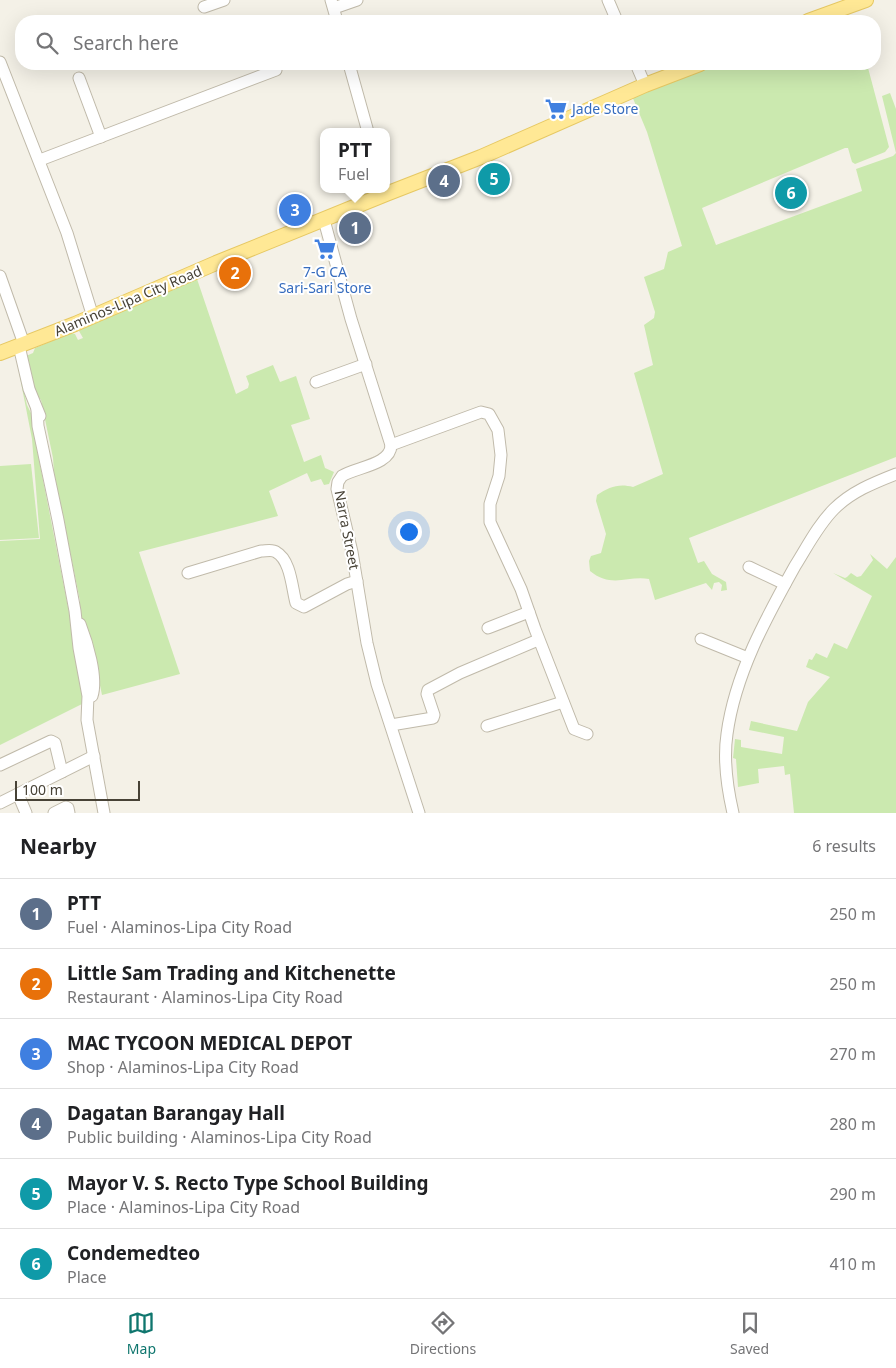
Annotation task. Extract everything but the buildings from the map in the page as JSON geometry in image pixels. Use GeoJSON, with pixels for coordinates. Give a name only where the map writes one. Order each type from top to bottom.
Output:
{"type":"FeatureCollection","features":[{"type":"Feature","properties":{"kind":"main road"},"geometry":{"type":"LineString","coordinates":[[825,15],[866,0]]}},
{"type":"Feature","properties":{"kind":"main road","name":"Alaminos-Lipa City Road"},"geometry":{"type":"LineString","coordinates":[[390,190],[481,157],[645,85],[684,70]]}},
{"type":"Feature","properties":{"kind":"main road","name":"Alaminos-Lipa City Road"},"geometry":{"type":"LineString","coordinates":[[0,353],[93,317],[216,263],[324,220],[383,193]]}},
{"type":"Feature","properties":{"kind":"street"},"geometry":{"type":"LineString","coordinates":[[204,7],[224,0]]}},
{"type":"Feature","properties":{"kind":"street"},"geometry":{"type":"LineString","coordinates":[[333,4],[358,0]]}},
{"type":"Feature","properties":{"kind":"street"},"geometry":{"type":"LineString","coordinates":[[608,0],[614,15]]}},
{"type":"Feature","properties":{"kind":"street"},"geometry":{"type":"LineString","coordinates":[[0,62],[40,160],[68,236],[93,317]]}},
{"type":"Feature","properties":{"kind":"street"},"geometry":{"type":"LineString","coordinates":[[40,160],[276,70]]}},
{"type":"Feature","properties":{"kind":"street"},"geometry":{"type":"LineString","coordinates":[[351,70],[367,128]]}},
{"type":"Feature","properties":{"kind":"street"},"geometry":{"type":"LineString","coordinates":[[639,70],[645,85]]}},
{"type":"Feature","properties":{"kind":"street"},"geometry":{"type":"LineString","coordinates":[[79,78],[101,137]]}},
{"type":"Feature","properties":{"kind":"street"},"geometry":{"type":"LineString","coordinates":[[324,220],[391,445],[481,412],[489,414],[498,430],[501,455],[499,476],[490,504],[490,522],[521,589],[538,640],[574,729],[587,734]]}},
{"type":"Feature","properties":{"kind":"street"},"geometry":{"type":"LineString","coordinates":[[0,276],[22,345],[29,389],[37,410],[38,426],[75,611],[77,634],[87,689],[87,720],[104,813]]}},
{"type":"Feature","properties":{"kind":"street"},"geometry":{"type":"LineString","coordinates":[[316,382],[366,364]]}},
{"type":"Feature","properties":{"kind":"street","name":"Narra Street"},"geometry":{"type":"LineString","coordinates":[[391,445],[390,453],[383,460],[342,476],[338,482],[338,496],[352,552],[370,658],[382,703],[420,813]]}},
{"type":"Feature","properties":{"kind":"street"},"geometry":{"type":"LineString","coordinates":[[732,813],[726,770],[726,742],[734,699],[748,658],[785,584],[821,524],[834,509],[859,490],[896,474]]}},
{"type":"Feature","properties":{"kind":"street"},"geometry":{"type":"LineString","coordinates":[[188,573],[261,551],[269,550],[276,552],[284,561],[291,576],[296,603],[304,607],[347,584],[357,581]]}},
{"type":"Feature","properties":{"kind":"street"},"geometry":{"type":"LineString","coordinates":[[749,567],[785,584]]}},
{"type":"Feature","properties":{"kind":"street"},"geometry":{"type":"LineString","coordinates":[[488,628],[529,612]]}},
{"type":"Feature","properties":{"kind":"street"},"geometry":{"type":"LineString","coordinates":[[701,639],[748,658]]}},
{"type":"Feature","properties":{"kind":"street"},"geometry":{"type":"LineString","coordinates":[[391,725],[433,718],[434,715],[427,694],[428,690],[460,673],[538,640]]}},
{"type":"Feature","properties":{"kind":"street"},"geometry":{"type":"LineString","coordinates":[[487,726],[563,702]]}},
{"type":"Feature","properties":{"kind":"street"},"geometry":{"type":"LineString","coordinates":[[0,765],[52,741],[55,743],[62,772]]}},
{"type":"Feature","properties":{"kind":"street"},"geometry":{"type":"LineString","coordinates":[[0,803],[94,756]]}},
{"type":"Feature","properties":{"kind":"street"},"geometry":{"type":"LineString","coordinates":[[18,794],[26,813]]}},
{"type":"Feature","properties":{"kind":"street"},"geometry":{"type":"LineString","coordinates":[[54,813],[66,807],[69,813]]}},
{"type":"Feature","properties":{"kind":"green space"},"geometry":{"type":"Polygon","coordinates":[[[695,70],[869,70],[889,147],[885,152],[855,164],[852,162],[848,148],[845,148],[702,208],[716,245],[862,191],[856,169],[893,156],[896,153],[896,457],[689,538],[698,563],[704,561],[712,574],[726,582],[727,590],[721,591],[722,585],[719,582],[714,583],[712,590],[706,583],[655,600],[649,579],[606,579],[590,571],[589,561],[591,556],[601,553],[606,534],[596,501],[597,495],[614,486],[633,487],[663,474],[634,373],[653,365],[644,325],[654,318],[655,312],[644,277],[664,269],[668,252],[682,246],[647,132],[632,96],[695,70]]]}},
{"type":"Feature","properties":{"kind":"green space"},"geometry":{"type":"Polygon","coordinates":[[[890,93],[896,109],[896,153],[882,96],[890,93]]]}},
{"type":"Feature","properties":{"kind":"green space"},"geometry":{"type":"Polygon","coordinates":[[[197,279],[236,394],[248,388],[249,384],[246,376],[273,365],[280,382],[296,376],[310,419],[291,425],[304,462],[321,455],[325,468],[334,472],[329,484],[324,485],[321,479],[311,482],[307,473],[269,491],[278,516],[139,552],[180,674],[102,695],[94,656],[80,615],[80,601],[41,400],[34,392],[26,356],[33,353],[35,348],[71,333],[75,334],[78,340],[83,338],[79,331],[81,329],[197,279]]]}},
{"type":"Feature","properties":{"kind":"green space"},"geometry":{"type":"Polygon","coordinates":[[[16,357],[27,405],[32,415],[32,424],[83,691],[82,704],[0,745],[0,541],[40,539],[32,439],[16,357]]]}},
{"type":"Feature","properties":{"kind":"green space"},"geometry":{"type":"Polygon","coordinates":[[[31,464],[39,538],[0,540],[0,466],[31,464]]]}},
{"type":"Feature","properties":{"kind":"green space"},"geometry":{"type":"Polygon","coordinates":[[[870,554],[887,569],[896,557],[896,813],[794,813],[790,774],[785,775],[784,766],[758,769],[759,783],[738,787],[736,759],[733,758],[735,739],[741,740],[741,747],[782,754],[784,737],[749,730],[751,721],[797,731],[808,702],[830,677],[806,667],[809,659],[812,660],[816,653],[827,658],[834,643],[847,649],[872,596],[833,573],[845,578],[851,573],[857,577],[861,576],[873,560],[870,554]]]}},
{"type":"Feature","properties":{"kind":"place","name":"Jade Store"},"geometry":{"type":"Point","coordinates":[556,109]}},
{"type":"Feature","properties":{"kind":"place","name":"Mayor V. S. Recto Type School Building"},"geometry":{"type":"Point","coordinates":[494,179]}},
{"type":"Feature","properties":{"kind":"place","name":"Dagatan Barangay Hall"},"geometry":{"type":"Point","coordinates":[444,181]}},
{"type":"Feature","properties":{"kind":"place","name":"Condemedteo"},"geometry":{"type":"Point","coordinates":[791,193]}},
{"type":"Feature","properties":{"kind":"place","name":"MAC TYCOON MEDICAL DEPOT"},"geometry":{"type":"Point","coordinates":[295,210]}},
{"type":"Feature","properties":{"kind":"place","name":"PTT"},"geometry":{"type":"Point","coordinates":[355,228]}},
{"type":"Feature","properties":{"kind":"place","name":"7-G CA Sari-Sari Store"},"geometry":{"type":"Point","coordinates":[325,249]}},
{"type":"Feature","properties":{"kind":"place","name":"Little Sam Trading and Kitchenette"},"geometry":{"type":"Point","coordinates":[235,273]}}]}
